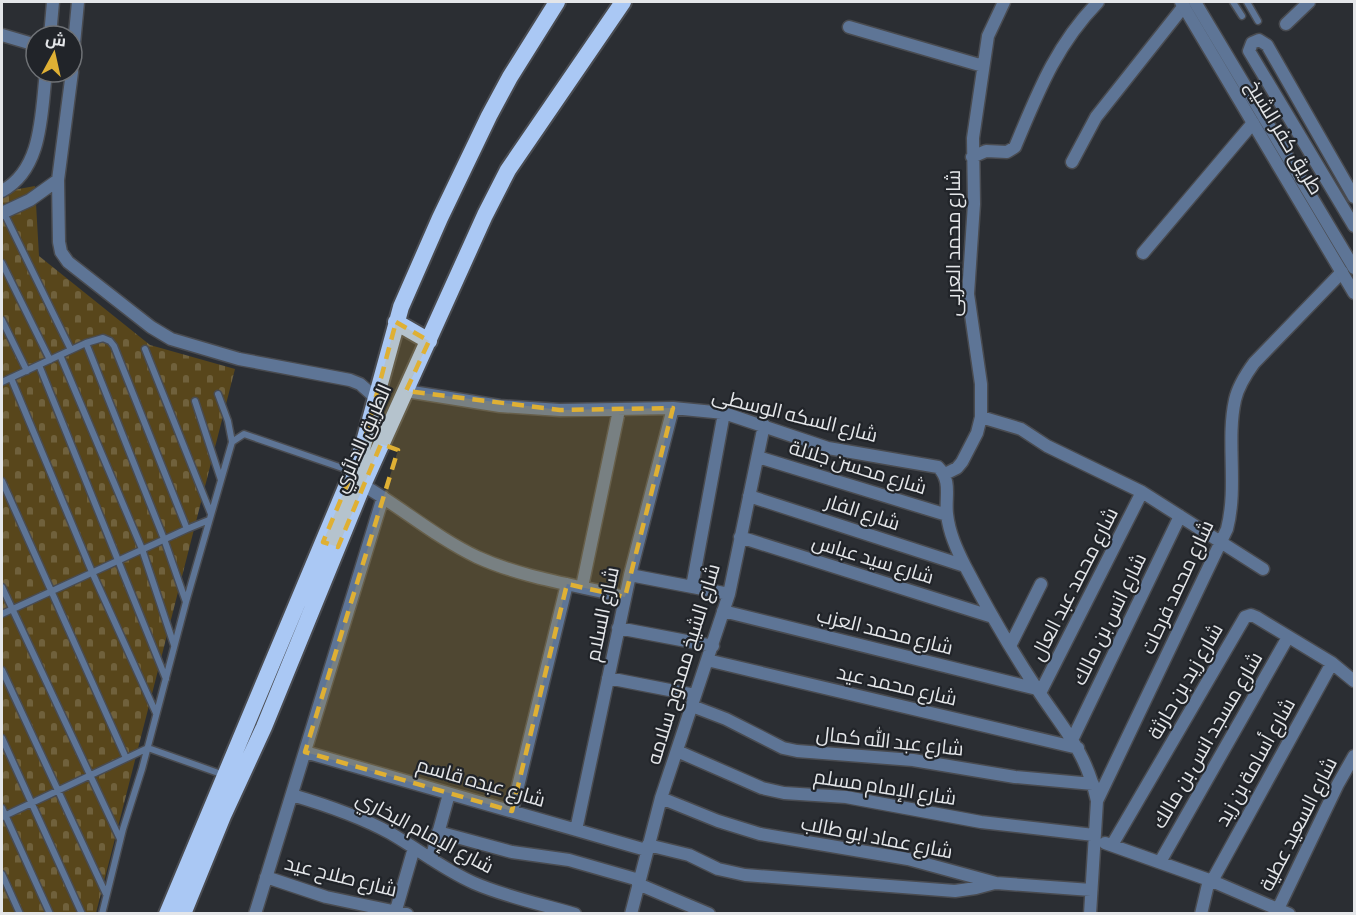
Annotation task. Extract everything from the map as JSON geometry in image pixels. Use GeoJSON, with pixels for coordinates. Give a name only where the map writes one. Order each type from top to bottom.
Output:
{"type":"FeatureCollection","features":[{"type":"Feature","properties":{"kind":"highway","name":"الطريق الدائري"},"geometry":{"type":"LineString","coordinates":[[167,914],[226,776],[331,545],[363,486],[485,215],[508,170],[623,2]]}},
{"type":"Feature","properties":{"kind":"highway","name":"الطريق الدائري"},"geometry":{"type":"LineString","coordinates":[[183,914],[223,816],[264,727],[331,545],[352,471],[362,449],[377,399],[396,322],[440,218],[489,116],[510,77],[556,3]]}},
{"type":"Feature","properties":{"kind":"highway"},"geometry":{"type":"LineString","coordinates":[[396,322],[429,341]]}},
{"type":"Feature","properties":{"kind":"street"},"geometry":{"type":"LineString","coordinates":[[51,24],[54,2]]}},
{"type":"Feature","properties":{"kind":"street"},"geometry":{"type":"LineString","coordinates":[[76,24],[78,2]]}},
{"type":"Feature","properties":{"kind":"street","name":"شارع محمد العربى"},"geometry":{"type":"LineString","coordinates":[[945,474],[957,468],[962,462],[977,433],[981,417],[982,392],[968,294],[974,204],[973,138],[988,36],[1004,2]]}},
{"type":"Feature","properties":{"kind":"street"},"geometry":{"type":"LineString","coordinates":[[972,157],[987,151],[1007,152],[1015,147],[1047,72],[1075,28],[1098,2]]}},
{"type":"Feature","properties":{"kind":"street"},"geometry":{"type":"LineString","coordinates":[[1287,24],[1308,2]]}},
{"type":"Feature","properties":{"kind":"street"},"geometry":{"type":"LineString","coordinates":[[1072,162],[1096,117],[1187,3]]}},
{"type":"Feature","properties":{"kind":"street","name":"طريق كفر الشيخ"},"geometry":{"type":"LineString","coordinates":[[1187,3],[1348,270],[1354,292]]}},
{"type":"Feature","properties":{"kind":"street"},"geometry":{"type":"LineString","coordinates":[[849,27],[983,66]]}},
{"type":"Feature","properties":{"kind":"street"},"geometry":{"type":"LineString","coordinates":[[2,35],[24,41]]}},
{"type":"Feature","properties":{"kind":"street"},"geometry":{"type":"LineString","coordinates":[[1352,190],[1267,45],[1259,40],[1252,43],[1249,51],[1354,226]]}},
{"type":"Feature","properties":{"kind":"street"},"geometry":{"type":"LineString","coordinates":[[2,191],[22,176],[29,164],[39,128],[44,84]]}},
{"type":"Feature","properties":{"kind":"street"},"geometry":{"type":"LineString","coordinates":[[70,84],[58,180],[59,242],[61,252],[69,262],[151,327],[171,339],[280,367],[350,380],[360,384],[377,399]]}},
{"type":"Feature","properties":{"kind":"street","name":"طريق كفر الشيخ"},"geometry":{"type":"LineString","coordinates":[[1250,105],[1253,123],[1348,270]]}},
{"type":"Feature","properties":{"kind":"street"},"geometry":{"type":"LineString","coordinates":[[1143,253],[1253,123]]}},
{"type":"Feature","properties":{"kind":"street"},"geometry":{"type":"LineString","coordinates":[[1338,168],[1354,172]]}},
{"type":"Feature","properties":{"kind":"street"},"geometry":{"type":"LineString","coordinates":[[3,212],[30,200],[58,180]]}},
{"type":"Feature","properties":{"kind":"street","name":"شارع محمد فرحات"},"geometry":{"type":"LineString","coordinates":[[1097,801],[1221,542],[1230,516],[1235,398],[1244,378],[1254,363],[1348,270]]}},
{"type":"Feature","properties":{"kind":"street","name":"شارع السكه الوسطى"},"geometry":{"type":"LineString","coordinates":[[406,391],[500,406],[560,410],[673,408],[724,413],[828,448],[938,467],[945,474]]}},
{"type":"Feature","properties":{"kind":"street","name":"شارع السلام"},"geometry":{"type":"LineString","coordinates":[[576,830],[630,575],[673,408]]}},
{"type":"Feature","properties":{"kind":"street"},"geometry":{"type":"LineString","coordinates":[[582,587],[619,410]]}},
{"type":"Feature","properties":{"kind":"street"},"geometry":{"type":"LineString","coordinates":[[692,587],[724,413]]}},
{"type":"Feature","properties":{"kind":"street"},"geometry":{"type":"LineString","coordinates":[[981,417],[1021,429],[1047,446],[1142,492],[1263,569]]}},
{"type":"Feature","properties":{"kind":"street","name":"شارع الشيخ ممدوح سلامه"},"geometry":{"type":"LineString","coordinates":[[631,914],[661,798],[729,594],[764,425]]}},
{"type":"Feature","properties":{"kind":"street","name":"شارع محسن جلالة"},"geometry":{"type":"LineString","coordinates":[[758,457],[947,514]]}},
{"type":"Feature","properties":{"kind":"street"},"geometry":{"type":"LineString","coordinates":[[945,474],[948,483],[947,514],[953,541],[1010,646],[1075,743],[1093,784],[1097,801],[1090,914]]}},
{"type":"Feature","properties":{"kind":"street"},"geometry":{"type":"LineString","coordinates":[[363,486],[452,544],[478,557],[505,568],[625,597]]}},
{"type":"Feature","properties":{"kind":"street","name":"شارع محمد عبد العال"},"geometry":{"type":"LineString","coordinates":[[1039,691],[1142,492]]}},
{"type":"Feature","properties":{"kind":"street","name":"شارع الفار"},"geometry":{"type":"LineString","coordinates":[[749,496],[965,566]]}},
{"type":"Feature","properties":{"kind":"street"},"geometry":{"type":"LineString","coordinates":[[256,913],[383,497]]}},
{"type":"Feature","properties":{"kind":"street","name":"شارع انس بن مالك"},"geometry":{"type":"LineString","coordinates":[[1075,743],[1180,516]]}},
{"type":"Feature","properties":{"kind":"street","name":"شارع سيد عباس"},"geometry":{"type":"LineString","coordinates":[[740,537],[993,617]]}},
{"type":"Feature","properties":{"kind":"street"},"geometry":{"type":"LineString","coordinates":[[630,575],[729,594]]}},
{"type":"Feature","properties":{"kind":"street"},"geometry":{"type":"LineString","coordinates":[[512,811],[567,584]]}},
{"type":"Feature","properties":{"kind":"street"},"geometry":{"type":"LineString","coordinates":[[1010,646],[1041,584]]}},
{"type":"Feature","properties":{"kind":"street","name":"شارع محمد العزب"},"geometry":{"type":"LineString","coordinates":[[723,611],[1039,691]]}},
{"type":"Feature","properties":{"kind":"street","name":"شارع زيد بن حارثة"},"geometry":{"type":"LineString","coordinates":[[1112,845],[1245,617],[1251,615],[1256,617],[1332,663],[1354,681]]}},
{"type":"Feature","properties":{"kind":"street"},"geometry":{"type":"LineString","coordinates":[[618,628],[713,646]]}},
{"type":"Feature","properties":{"kind":"street","name":"شارع مسجد انس بن مالك"},"geometry":{"type":"LineString","coordinates":[[1160,862],[1288,637]]}},
{"type":"Feature","properties":{"kind":"street","name":"شارع محمد عيد"},"geometry":{"type":"LineString","coordinates":[[707,660],[1075,743]]}},
{"type":"Feature","properties":{"kind":"street","name":"شارع أسامة بن زيد"},"geometry":{"type":"LineString","coordinates":[[1201,914],[1210,880],[1332,663]]}},
{"type":"Feature","properties":{"kind":"street","name":"شارع عبد الله كمال"},"geometry":{"type":"LineString","coordinates":[[608,678],[693,700],[783,748],[914,760],[1015,777],[1093,784]]}},
{"type":"Feature","properties":{"kind":"street","name":"شارع الإمام مسلم"},"geometry":{"type":"LineString","coordinates":[[677,751],[762,788],[784,793],[846,797],[981,822],[1094,837],[1210,880],[1275,910]]}},
{"type":"Feature","properties":{"kind":"street","name":"شارع عبده قاسم"},"geometry":{"type":"LineString","coordinates":[[305,752],[576,830],[689,855],[718,869],[745,875],[955,891],[996,882]]}},
{"type":"Feature","properties":{"kind":"street","name":"شارع السعيد عطية"},"geometry":{"type":"LineString","coordinates":[[1275,910],[1354,756]]}},
{"type":"Feature","properties":{"kind":"street"},"geometry":{"type":"LineString","coordinates":[[431,859],[449,794]]}},
{"type":"Feature","properties":{"kind":"street","name":"شارع الإمام البخاري"},"geometry":{"type":"LineString","coordinates":[[292,795],[336,808],[389,833],[473,883],[575,914]]}},
{"type":"Feature","properties":{"kind":"street","name":"شارع عماد ابو طالب"},"geometry":{"type":"LineString","coordinates":[[661,798],[718,821],[760,834],[916,861],[996,882],[1091,890]]}},
{"type":"Feature","properties":{"kind":"street"},"geometry":{"type":"LineString","coordinates":[[438,832],[512,852],[569,860],[639,882],[709,914]]}},
{"type":"Feature","properties":{"kind":"street"},"geometry":{"type":"LineString","coordinates":[[402,912],[414,848]]}},
{"type":"Feature","properties":{"kind":"street","name":"شارع صلاح عيد"},"geometry":{"type":"LineString","coordinates":[[266,877],[326,897],[402,912]]}},
{"type":"Feature","properties":{"kind":"lane"},"geometry":{"type":"LineString","coordinates":[[1233,2],[1242,16]]}},
{"type":"Feature","properties":{"kind":"lane"},"geometry":{"type":"LineString","coordinates":[[1247,2],[1258,21]]}},
{"type":"Feature","properties":{"kind":"lane"},"geometry":{"type":"LineString","coordinates":[[3,212],[71,350]]}},
{"type":"Feature","properties":{"kind":"lane"},"geometry":{"type":"LineString","coordinates":[[2,263],[50,360]]}},
{"type":"Feature","properties":{"kind":"lane"},"geometry":{"type":"LineString","coordinates":[[2,320],[27,371]]}},
{"type":"Feature","properties":{"kind":"lane"},"geometry":{"type":"LineString","coordinates":[[2,382],[86,343],[103,338],[110,341],[114,346],[187,529]]}},
{"type":"Feature","properties":{"kind":"lane"},"geometry":{"type":"LineString","coordinates":[[86,343],[164,539],[186,602]]}},
{"type":"Feature","properties":{"kind":"lane"},"geometry":{"type":"LineString","coordinates":[[145,349],[210,518]]}},
{"type":"Feature","properties":{"kind":"lane"},"geometry":{"type":"LineString","coordinates":[[60,355],[141,549],[175,645]]}},
{"type":"Feature","properties":{"kind":"lane"},"geometry":{"type":"LineString","coordinates":[[39,365],[166,679]]}},
{"type":"Feature","properties":{"kind":"lane"},"geometry":{"type":"LineString","coordinates":[[11,378],[92,572],[157,714]]}},
{"type":"Feature","properties":{"kind":"lane"},"geometry":{"type":"LineString","coordinates":[[102,914],[120,840],[148,748],[186,602],[232,442],[228,421],[218,394]]}},
{"type":"Feature","properties":{"kind":"lane"},"geometry":{"type":"LineString","coordinates":[[195,401],[221,480]]}},
{"type":"Feature","properties":{"kind":"lane"},"geometry":{"type":"LineString","coordinates":[[232,442],[240,435],[252,436],[352,471]]}},
{"type":"Feature","properties":{"kind":"lane"},"geometry":{"type":"LineString","coordinates":[[2,482],[126,758]]}},
{"type":"Feature","properties":{"kind":"lane"},"geometry":{"type":"LineString","coordinates":[[2,614],[210,518]]}},
{"type":"Feature","properties":{"kind":"lane"},"geometry":{"type":"LineString","coordinates":[[2,587],[88,776],[120,840]]}},
{"type":"Feature","properties":{"kind":"lane"},"geometry":{"type":"LineString","coordinates":[[2,670],[107,895]]}},
{"type":"Feature","properties":{"kind":"lane"},"geometry":{"type":"LineString","coordinates":[[2,738],[82,914]]}},
{"type":"Feature","properties":{"kind":"lane"},"geometry":{"type":"LineString","coordinates":[[3,816],[148,748],[226,776]]}},
{"type":"Feature","properties":{"kind":"lane"},"geometry":{"type":"LineString","coordinates":[[2,808],[3,816],[50,914]]}},
{"type":"Feature","properties":{"kind":"lane"},"geometry":{"type":"LineString","coordinates":[[2,874],[20,914]]}},
{"type":"Feature","properties":{"kind":"highlighted area"},"geometry":{"type":"Polygon","coordinates":[[[396,322],[429,341],[406,391],[560,410],[673,408],[625,597],[567,584],[512,811],[305,752],[398,450],[381,444],[338,547],[323,542],[362,449],[396,322]]]}},
{"type":"Feature","properties":{"kind":"green space"},"geometry":{"type":"Polygon","coordinates":[[[35,186],[39,256],[150,345],[235,369],[96,913],[2,914],[2,192],[35,186]]]}}]}
